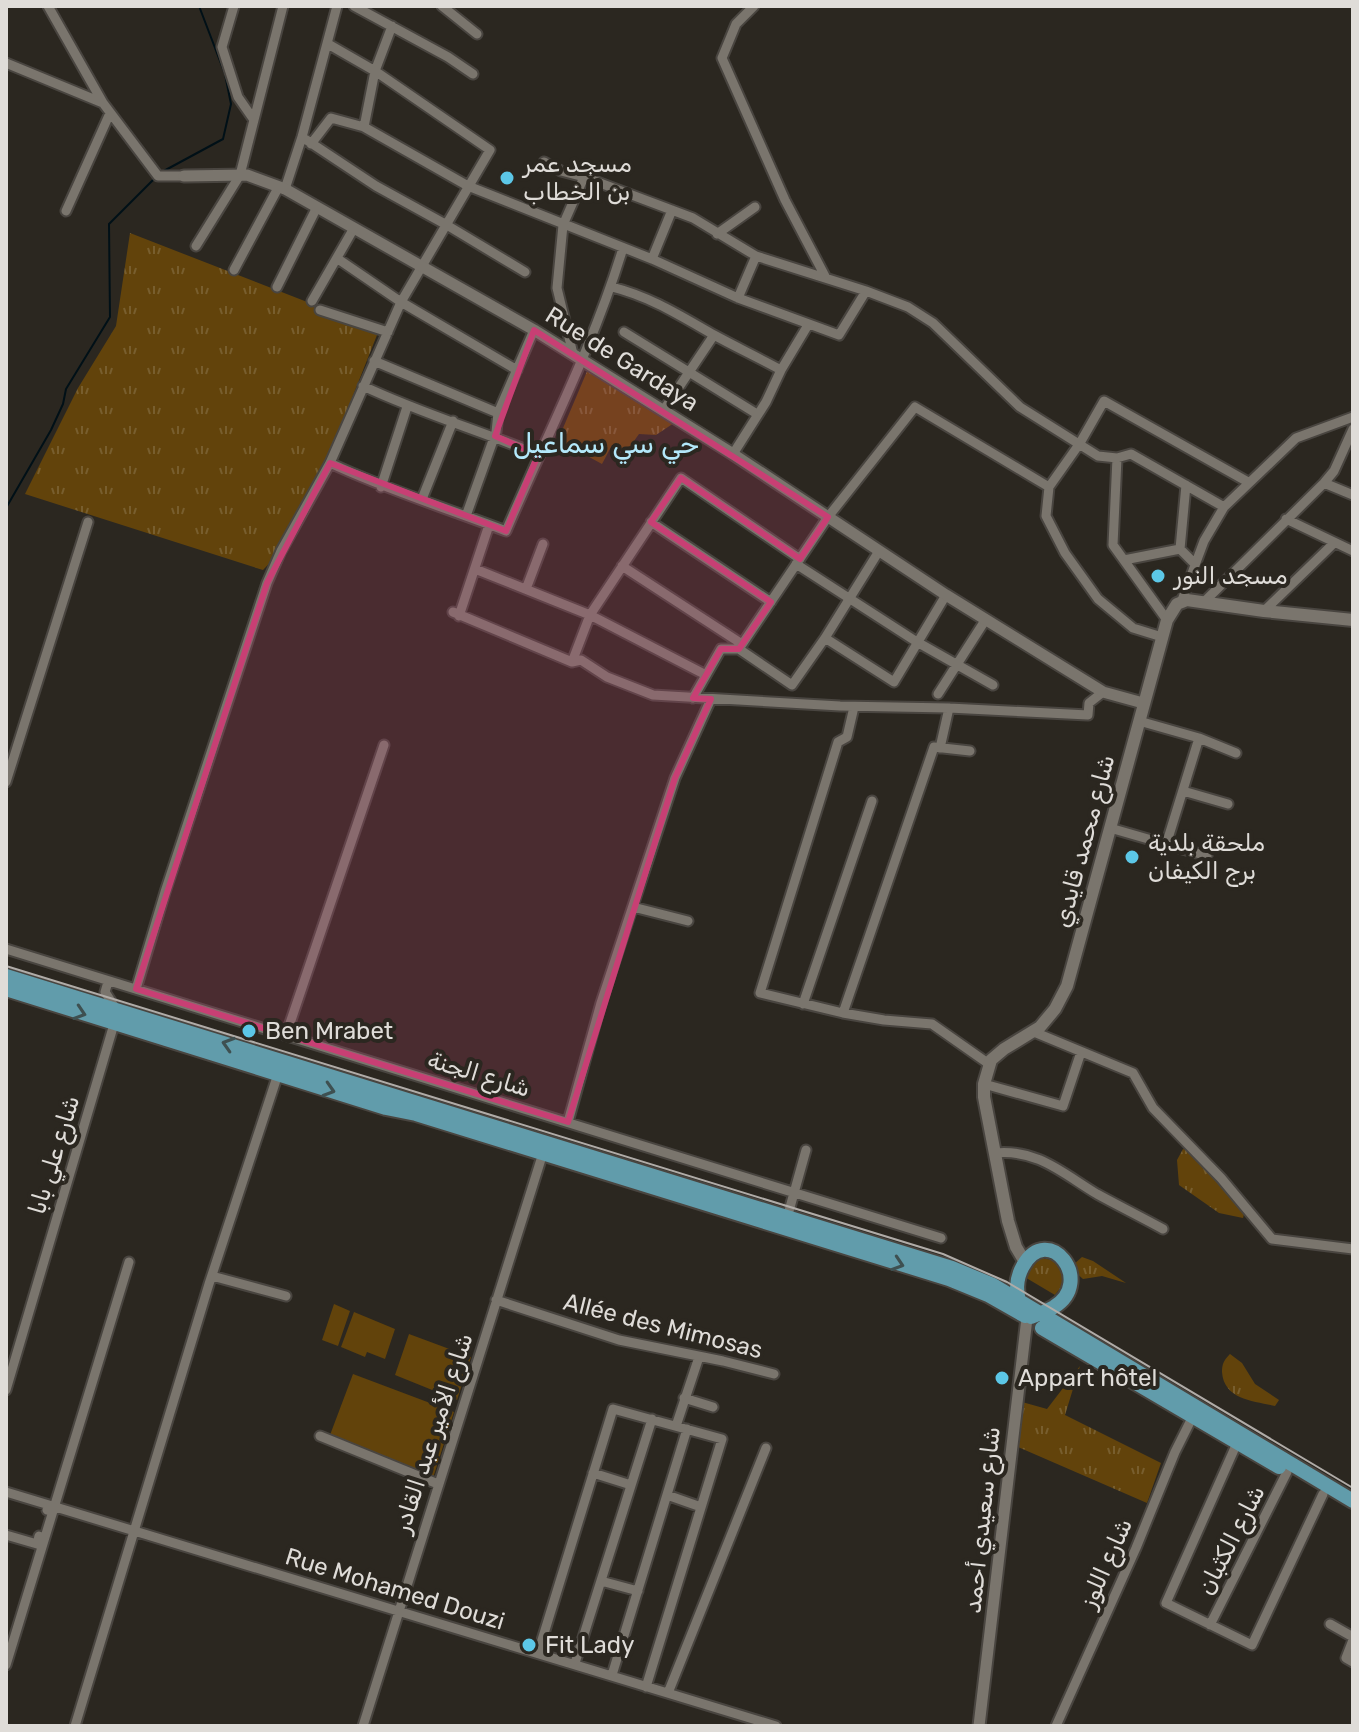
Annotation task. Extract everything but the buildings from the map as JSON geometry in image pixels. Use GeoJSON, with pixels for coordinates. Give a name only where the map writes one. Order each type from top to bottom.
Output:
{"type":"FeatureCollection","features":[{"type":"Feature","properties":{"kind":"main road","name":"شارع محمد قايدي"},"geometry":{"type":"LineString","coordinates":[[989,1064],[1004,1049],[1034,1032],[1051,1015],[1067,986],[1167,620],[1182,600]]}},
{"type":"Feature","properties":{"kind":"main road"},"geometry":{"type":"LineString","coordinates":[[1182,600],[1353,620]]}},
{"type":"Feature","properties":{"kind":"main road"},"geometry":{"type":"LineString","coordinates":[[6,976],[86,1000],[116,1017],[278,1074],[972,1287],[1062,1328],[1118,1358],[1353,1501]]}},
{"type":"Feature","properties":{"kind":"main road"},"geometry":{"type":"LineString","coordinates":[[6,989],[116,1017],[910,1253],[993,1285],[1027,1313],[1353,1511]]}},
{"type":"Feature","properties":{"kind":"main road"},"geometry":{"type":"LineString","coordinates":[[989,1064],[984,1084],[1027,1313]]}},
{"type":"Feature","properties":{"kind":"main road"},"geometry":{"type":"LineString","coordinates":[[1012,1234],[1023,1245],[1037,1252],[1057,1253],[1065,1259],[1069,1267],[1070,1286],[1058,1311],[1062,1328]]}},
{"type":"Feature","properties":{"kind":"main road"},"geometry":{"type":"LineString","coordinates":[[993,1285],[1010,1281],[1037,1252]]}},
{"type":"Feature","properties":{"kind":"main road"},"geometry":{"type":"LineString","coordinates":[[1027,1313],[1061,1301]]}},
{"type":"Feature","properties":{"kind":"street"},"geometry":{"type":"LineString","coordinates":[[48,6],[103,103],[158,176],[184,176]]}},
{"type":"Feature","properties":{"kind":"street"},"geometry":{"type":"LineString","coordinates":[[234,6],[222,47],[238,97],[254,120]]}},
{"type":"Feature","properties":{"kind":"street"},"geometry":{"type":"LineString","coordinates":[[196,246],[240,175],[283,6]]}},
{"type":"Feature","properties":{"kind":"street"},"geometry":{"type":"LineString","coordinates":[[234,270],[282,189],[306,140],[337,6]]}},
{"type":"Feature","properties":{"kind":"street"},"geometry":{"type":"LineString","coordinates":[[354,6],[473,74]]}},
{"type":"Feature","properties":{"kind":"street"},"geometry":{"type":"LineString","coordinates":[[442,6],[477,34]]}},
{"type":"Feature","properties":{"kind":"street"},"geometry":{"type":"LineString","coordinates":[[754,6],[736,24],[722,58],[785,200],[826,278]]}},
{"type":"Feature","properties":{"kind":"street"},"geometry":{"type":"LineString","coordinates":[[364,127],[375,71],[392,26]]}},
{"type":"Feature","properties":{"kind":"street"},"geometry":{"type":"LineString","coordinates":[[136,989],[263,594],[281,551],[330,463],[401,302],[490,150],[375,71],[328,44]]}},
{"type":"Feature","properties":{"kind":"street"},"geometry":{"type":"LineString","coordinates":[[6,63],[103,103]]}},
{"type":"Feature","properties":{"kind":"street"},"geometry":{"type":"LineString","coordinates":[[66,211],[110,113]]}},
{"type":"Feature","properties":{"kind":"street"},"geometry":{"type":"LineString","coordinates":[[306,140],[331,118],[364,127],[468,186],[652,259],[738,298],[839,335],[866,291]]}},
{"type":"Feature","properties":{"kind":"street"},"geometry":{"type":"LineString","coordinates":[[306,140],[376,186],[525,272]]}},
{"type":"Feature","properties":{"kind":"street"},"geometry":{"type":"LineString","coordinates":[[544,162],[561,171],[693,218],[756,256],[908,307],[933,323],[1020,407],[1098,456],[1117,458],[1131,454],[1224,507]]}},
{"type":"Feature","properties":{"kind":"street","name":"Rue de Gardaya"},"geometry":{"type":"LineString","coordinates":[[184,176],[247,175],[317,207],[578,357],[733,454],[946,595],[1103,692],[1143,703]]}},
{"type":"Feature","properties":{"kind":"street"},"geometry":{"type":"LineString","coordinates":[[578,357],[557,288],[563,225],[584,177]]}},
{"type":"Feature","properties":{"kind":"street"},"geometry":{"type":"LineString","coordinates":[[277,287],[317,207]]}},
{"type":"Feature","properties":{"kind":"street"},"geometry":{"type":"LineString","coordinates":[[717,234],[755,207]]}},
{"type":"Feature","properties":{"kind":"street"},"geometry":{"type":"LineString","coordinates":[[652,259],[672,210]]}},
{"type":"Feature","properties":{"kind":"street"},"geometry":{"type":"LineString","coordinates":[[312,301],[354,228]]}},
{"type":"Feature","properties":{"kind":"street"},"geometry":{"type":"LineString","coordinates":[[330,463],[381,487],[506,531],[578,357],[612,287],[623,248]]}},
{"type":"Feature","properties":{"kind":"street"},"geometry":{"type":"LineString","coordinates":[[738,298],[756,256]]}},
{"type":"Feature","properties":{"kind":"street"},"geometry":{"type":"LineString","coordinates":[[338,259],[401,302],[517,370]]}},
{"type":"Feature","properties":{"kind":"street"},"geometry":{"type":"LineString","coordinates":[[612,287],[679,312],[714,335],[781,370]]}},
{"type":"Feature","properties":{"kind":"street"},"geometry":{"type":"LineString","coordinates":[[320,310],[388,332]]}},
{"type":"Feature","properties":{"kind":"street"},"geometry":{"type":"LineString","coordinates":[[733,454],[808,325]]}},
{"type":"Feature","properties":{"kind":"street"},"geometry":{"type":"LineString","coordinates":[[466,516],[495,436],[498,413],[534,330]]}},
{"type":"Feature","properties":{"kind":"street"},"geometry":{"type":"LineString","coordinates":[[624,332],[757,414]]}},
{"type":"Feature","properties":{"kind":"street"},"geometry":{"type":"LineString","coordinates":[[663,411],[714,335]]}},
{"type":"Feature","properties":{"kind":"street"},"geometry":{"type":"LineString","coordinates":[[374,361],[498,413]]}},
{"type":"Feature","properties":{"kind":"street"},"geometry":{"type":"LineString","coordinates":[[363,386],[407,407],[495,436],[539,455]]}},
{"type":"Feature","properties":{"kind":"street"},"geometry":{"type":"LineString","coordinates":[[1162,637],[1133,628],[1098,599],[1065,553],[1046,516],[1049,487],[1080,443],[1104,401],[1248,482]]}},
{"type":"Feature","properties":{"kind":"street"},"geometry":{"type":"LineString","coordinates":[[381,487],[407,407]]}},
{"type":"Feature","properties":{"kind":"street"},"geometry":{"type":"LineString","coordinates":[[693,698],[721,649],[740,647],[828,517],[915,407],[1049,487]]}},
{"type":"Feature","properties":{"kind":"street"},"geometry":{"type":"LineString","coordinates":[[1182,600],[1211,527],[1224,507],[1296,438],[1353,417]]}},
{"type":"Feature","properties":{"kind":"street"},"geometry":{"type":"LineString","coordinates":[[422,499],[453,421]]}},
{"type":"Feature","properties":{"kind":"street"},"geometry":{"type":"LineString","coordinates":[[1204,602],[1324,483],[1334,471],[1353,429]]}},
{"type":"Feature","properties":{"kind":"street"},"geometry":{"type":"LineString","coordinates":[[1117,458],[1113,545],[1167,620]]}},
{"type":"Feature","properties":{"kind":"street"},"geometry":{"type":"LineString","coordinates":[[572,662],[590,615],[681,478],[849,598],[956,666],[993,685]]}},
{"type":"Feature","properties":{"kind":"street"},"geometry":{"type":"LineString","coordinates":[[1324,483],[1353,495]]}},
{"type":"Feature","properties":{"kind":"street"},"geometry":{"type":"LineString","coordinates":[[1180,549],[1186,485]]}},
{"type":"Feature","properties":{"kind":"street"},"geometry":{"type":"LineString","coordinates":[[1286,519],[1353,551]]}},
{"type":"Feature","properties":{"kind":"street"},"geometry":{"type":"LineString","coordinates":[[6,782],[88,522]]}},
{"type":"Feature","properties":{"kind":"street"},"geometry":{"type":"LineString","coordinates":[[651,522],[771,602]]}},
{"type":"Feature","properties":{"kind":"street"},"geometry":{"type":"LineString","coordinates":[[489,525],[456,614],[572,662],[581,660],[607,677],[653,695],[854,707],[1088,715],[1089,703],[1103,692]]}},
{"type":"Feature","properties":{"kind":"street"},"geometry":{"type":"LineString","coordinates":[[1264,611],[1334,543]]}},
{"type":"Feature","properties":{"kind":"street"},"geometry":{"type":"LineString","coordinates":[[526,589],[543,544]]}},
{"type":"Feature","properties":{"kind":"street"},"geometry":{"type":"LineString","coordinates":[[1124,560],[1180,549]]}},
{"type":"Feature","properties":{"kind":"street"},"geometry":{"type":"LineString","coordinates":[[1180,549],[1195,564]]}},
{"type":"Feature","properties":{"kind":"street"},"geometry":{"type":"LineString","coordinates":[[622,566],[792,685],[879,551]]}},
{"type":"Feature","properties":{"kind":"street"},"geometry":{"type":"LineString","coordinates":[[475,569],[590,615],[706,675]]}},
{"type":"Feature","properties":{"kind":"street"},"geometry":{"type":"LineString","coordinates":[[825,638],[894,682],[946,595]]}},
{"type":"Feature","properties":{"kind":"street"},"geometry":{"type":"LineString","coordinates":[[938,694],[986,619]]}},
{"type":"Feature","properties":{"kind":"street"},"geometry":{"type":"LineString","coordinates":[[568,1122],[601,1003],[675,778],[711,699]]}},
{"type":"Feature","properties":{"kind":"street"},"geometry":{"type":"LineString","coordinates":[[854,707],[847,737],[837,743],[759,991],[763,995],[843,1013],[932,1024],[989,1064]]}},
{"type":"Feature","properties":{"kind":"street"},"geometry":{"type":"LineString","coordinates":[[940,748],[949,708]]}},
{"type":"Feature","properties":{"kind":"street"},"geometry":{"type":"LineString","coordinates":[[1139,721],[1199,738],[1236,753]]}},
{"type":"Feature","properties":{"kind":"street"},"geometry":{"type":"LineString","coordinates":[[1166,845],[1199,738]]}},
{"type":"Feature","properties":{"kind":"street"},"geometry":{"type":"LineString","coordinates":[[286,1035],[384,745]]}},
{"type":"Feature","properties":{"kind":"street"},"geometry":{"type":"LineString","coordinates":[[843,1013],[934,747],[970,751]]}},
{"type":"Feature","properties":{"kind":"street"},"geometry":{"type":"LineString","coordinates":[[1183,791],[1228,804]]}},
{"type":"Feature","properties":{"kind":"street"},"geometry":{"type":"LineString","coordinates":[[803,1004],[872,801]]}},
{"type":"Feature","properties":{"kind":"street"},"geometry":{"type":"LineString","coordinates":[[1110,828],[1207,856]]}},
{"type":"Feature","properties":{"kind":"street"},"geometry":{"type":"LineString","coordinates":[[633,907],[688,921]]}},
{"type":"Feature","properties":{"kind":"street","name":"شارع الجنة"},"geometry":{"type":"LineString","coordinates":[[6,949],[106,987],[136,989],[941,1238]]}},
{"type":"Feature","properties":{"kind":"street"},"geometry":{"type":"LineString","coordinates":[[86,1000],[106,987],[116,1017]]}},
{"type":"Feature","properties":{"kind":"street","name":"شارع علي بابا"},"geometry":{"type":"LineString","coordinates":[[6,1390],[116,1017]]}},
{"type":"Feature","properties":{"kind":"street"},"geometry":{"type":"LineString","coordinates":[[1034,1032],[1133,1073],[1153,1108],[1221,1178],[1272,1239],[1353,1249]]}},
{"type":"Feature","properties":{"kind":"street"},"geometry":{"type":"LineString","coordinates":[[984,1084],[1063,1106],[1081,1052]]}},
{"type":"Feature","properties":{"kind":"street"},"geometry":{"type":"LineString","coordinates":[[75,1726],[212,1276],[278,1074]]}},
{"type":"Feature","properties":{"kind":"street"},"geometry":{"type":"LineString","coordinates":[[787,1218],[806,1150]]}},
{"type":"Feature","properties":{"kind":"street"},"geometry":{"type":"LineString","coordinates":[[995,1153],[1021,1152],[1041,1159],[1163,1229]]}},
{"type":"Feature","properties":{"kind":"street","name":"شارع الأمير عبد القادر"},"geometry":{"type":"LineString","coordinates":[[363,1726],[543,1153]]}},
{"type":"Feature","properties":{"kind":"street"},"geometry":{"type":"LineString","coordinates":[[6,1665],[52,1506],[129,1262]]}},
{"type":"Feature","properties":{"kind":"street"},"geometry":{"type":"LineString","coordinates":[[212,1276],[286,1296]]}},
{"type":"Feature","properties":{"kind":"street","name":"Allée des Mimosas"},"geometry":{"type":"LineString","coordinates":[[496,1300],[619,1340],[774,1374]]}},
{"type":"Feature","properties":{"kind":"street","name":"شارع سعيدي أحمد"},"geometry":{"type":"LineString","coordinates":[[979,1726],[1027,1313]]}},
{"type":"Feature","properties":{"kind":"street"},"geometry":{"type":"LineString","coordinates":[[676,1426],[699,1357]]}},
{"type":"Feature","properties":{"kind":"street"},"geometry":{"type":"LineString","coordinates":[[684,1398],[713,1407]]}},
{"type":"Feature","properties":{"kind":"street"},"geometry":{"type":"LineString","coordinates":[[538,1653],[613,1409],[722,1439],[646,1687]]}},
{"type":"Feature","properties":{"kind":"street","name":"شارع اللوز"},"geometry":{"type":"LineString","coordinates":[[1056,1726],[1193,1416]]}},
{"type":"Feature","properties":{"kind":"street"},"geometry":{"type":"LineString","coordinates":[[575,1663],[652,1419]]}},
{"type":"Feature","properties":{"kind":"street"},"geometry":{"type":"LineString","coordinates":[[612,1675],[687,1429]]}},
{"type":"Feature","properties":{"kind":"street"},"geometry":{"type":"LineString","coordinates":[[320,1436],[438,1484]]}},
{"type":"Feature","properties":{"kind":"street"},"geometry":{"type":"LineString","coordinates":[[1237,1443],[1165,1601],[1251,1645],[1323,1494]]}},
{"type":"Feature","properties":{"kind":"street"},"geometry":{"type":"LineString","coordinates":[[668,1693],[766,1448]]}},
{"type":"Feature","properties":{"kind":"street","name":"شارع الكثبان"},"geometry":{"type":"LineString","coordinates":[[1210,1625],[1287,1472]]}},
{"type":"Feature","properties":{"kind":"street"},"geometry":{"type":"LineString","coordinates":[[593,1473],[631,1485]]}},
{"type":"Feature","properties":{"kind":"street","name":"Rue Mohamed Douzi"},"geometry":{"type":"LineString","coordinates":[[6,1492],[776,1726]]}},
{"type":"Feature","properties":{"kind":"street"},"geometry":{"type":"LineString","coordinates":[[667,1495],[701,1507]]}},
{"type":"Feature","properties":{"kind":"street"},"geometry":{"type":"LineString","coordinates":[[6,1535],[37,1544],[52,1506]]}},
{"type":"Feature","properties":{"kind":"street"},"geometry":{"type":"LineString","coordinates":[[601,1581],[638,1591]]}},
{"type":"Feature","properties":{"kind":"street"},"geometry":{"type":"LineString","coordinates":[[1330,1624],[1353,1638],[1346,1658],[1353,1662]]}},
{"type":"Feature","properties":{"kind":"highlighted area"},"geometry":{"type":"Polygon","coordinates":[[[534,330],[828,517],[800,559],[681,478],[651,522],[771,602],[739,649],[721,649],[693,698],[711,699],[675,778],[568,1122],[136,989],[267,583],[330,463],[506,531],[538,455],[495,436],[534,330]]]}},
{"type":"Feature","properties":{"kind":"green space"},"geometry":{"type":"Polygon","coordinates":[[[130,233],[379,330],[327,461],[281,551],[263,570],[25,494],[78,388],[116,326],[130,233]]]}},
{"type":"Feature","properties":{"kind":"green space"},"geometry":{"type":"Polygon","coordinates":[[[588,369],[674,423],[656,435],[639,434],[626,452],[612,445],[602,464],[558,440],[588,369]]]}},
{"type":"Feature","properties":{"kind":"green space"},"geometry":{"type":"Polygon","coordinates":[[[1183,1149],[1245,1210],[1243,1218],[1219,1213],[1179,1185],[1177,1160],[1183,1149]]]}},
{"type":"Feature","properties":{"kind":"green space"},"geometry":{"type":"Polygon","coordinates":[[[1082,1257],[1126,1283],[1102,1276],[1083,1279],[1074,1271],[1073,1265],[1082,1257]]]}},
{"type":"Feature","properties":{"kind":"green space"},"geometry":{"type":"Polygon","coordinates":[[[1038,1258],[1055,1260],[1063,1269],[1062,1286],[1055,1295],[1023,1276],[1038,1258]]]}},
{"type":"Feature","properties":{"kind":"green space"},"geometry":{"type":"Polygon","coordinates":[[[334,1304],[350,1311],[338,1346],[322,1340],[334,1304]]]}},
{"type":"Feature","properties":{"kind":"green space"},"geometry":{"type":"Polygon","coordinates":[[[354,1312],[395,1329],[385,1359],[367,1352],[365,1357],[341,1347],[354,1312]]]}},
{"type":"Feature","properties":{"kind":"green space"},"geometry":{"type":"Polygon","coordinates":[[[409,1334],[471,1357],[457,1400],[395,1375],[409,1334]]]}},
{"type":"Feature","properties":{"kind":"green space"},"geometry":{"type":"Polygon","coordinates":[[[1230,1354],[1242,1363],[1255,1384],[1279,1400],[1275,1406],[1241,1398],[1228,1388],[1222,1369],[1230,1354]]]}},
{"type":"Feature","properties":{"kind":"green space"},"geometry":{"type":"Polygon","coordinates":[[[1080,1366],[1065,1415],[1161,1463],[1147,1503],[1018,1447],[1022,1402],[1047,1409],[1080,1366]]]}},
{"type":"Feature","properties":{"kind":"green space"},"geometry":{"type":"Polygon","coordinates":[[[353,1374],[454,1412],[433,1478],[330,1435],[353,1374]]]}},
{"type":"Feature","properties":{"kind":"waterway"},"geometry":{"type":"LineString","coordinates":[[160,173],[223,139],[231,104],[225,74],[199,6]]}},
{"type":"Feature","properties":{"kind":"waterway"},"geometry":{"type":"LineString","coordinates":[[6,508],[51,430],[66,389],[110,317],[109,224],[156,177]]}},
{"type":"Feature","properties":{"kind":"tram line"},"geometry":{"type":"LineString","coordinates":[[6,966],[943,1254],[1007,1282],[1353,1488]]}},
{"type":"Feature","properties":{"kind":"place","name":"مسجد عمر بن الخطاب"},"geometry":{"type":"Point","coordinates":[507,178]}},
{"type":"Feature","properties":{"kind":"place","name":"مسجد النور"},"geometry":{"type":"Point","coordinates":[1158,576]}},
{"type":"Feature","properties":{"kind":"place","name":"ملحقة بلدية برج الكيفان"},"geometry":{"type":"Point","coordinates":[1132,857]}},
{"type":"Feature","properties":{"kind":"place","name":"Ben Mrabet"},"geometry":{"type":"Point","coordinates":[249,1031]}},
{"type":"Feature","properties":{"kind":"place","name":"Appart hôtel"},"geometry":{"type":"Point","coordinates":[1002,1378]}},
{"type":"Feature","properties":{"kind":"place","name":"Fit Lady"},"geometry":{"type":"Point","coordinates":[529,1645]}},
{"type":"Feature","properties":{"kind":"district","name":"حي سي سماعيل"},"geometry":{"type":"Point","coordinates":[606,443]}}]}
